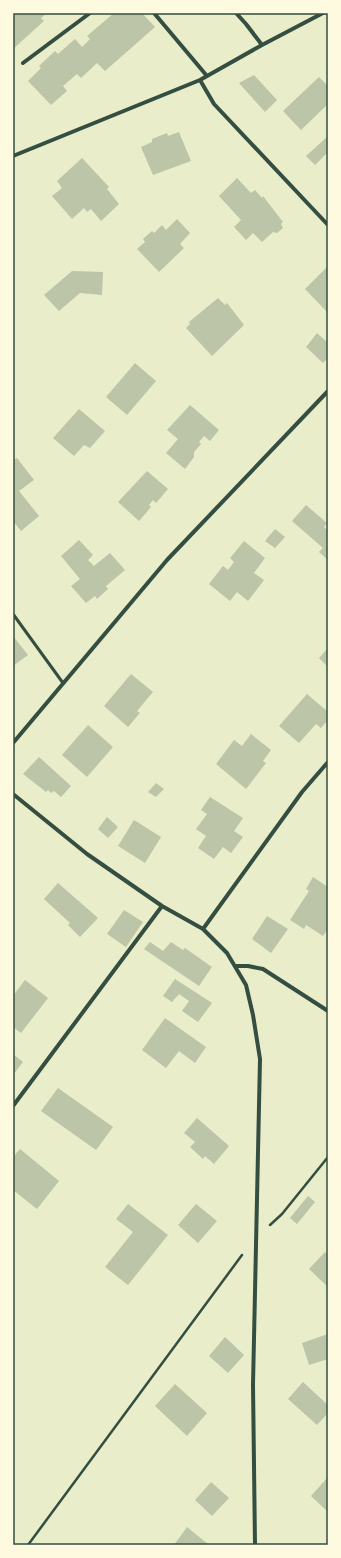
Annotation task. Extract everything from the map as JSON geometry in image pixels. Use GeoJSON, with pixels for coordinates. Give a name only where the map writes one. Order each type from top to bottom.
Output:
{"type":"FeatureCollection","features":[{"type":"Feature","properties":{"kind":"street"},"geometry":{"type":"LineString","coordinates":[[23,63],[90,13]]}},
{"type":"Feature","properties":{"kind":"street"},"geometry":{"type":"LineString","coordinates":[[154,13],[207,76]]}},
{"type":"Feature","properties":{"kind":"street"},"geometry":{"type":"LineString","coordinates":[[236,13],[262,45]]}},
{"type":"Feature","properties":{"kind":"street"},"geometry":{"type":"LineString","coordinates":[[13,156],[200,80],[323,13]]}},
{"type":"Feature","properties":{"kind":"street"},"geometry":{"type":"LineString","coordinates":[[200,80],[214,104],[328,225]]}},
{"type":"Feature","properties":{"kind":"street"},"geometry":{"type":"LineString","coordinates":[[13,743],[167,560],[328,391]]}},
{"type":"Feature","properties":{"kind":"street"},"geometry":{"type":"LineString","coordinates":[[203,929],[302,792],[328,762]]}},
{"type":"Feature","properties":{"kind":"street"},"geometry":{"type":"LineString","coordinates":[[13,794],[87,854],[162,906],[203,929],[227,954],[236,966],[246,985],[254,1015],[260,1059],[254,1385],[255,1545]]}},
{"type":"Feature","properties":{"kind":"street"},"geometry":{"type":"LineString","coordinates":[[13,1106],[162,906]]}},
{"type":"Feature","properties":{"kind":"street"},"geometry":{"type":"LineString","coordinates":[[236,966],[248,966],[262,969],[328,1011]]}},
{"type":"Feature","properties":{"kind":"lane"},"geometry":{"type":"LineString","coordinates":[[13,614],[63,684]]}},
{"type":"Feature","properties":{"kind":"path"},"geometry":{"type":"LineString","coordinates":[[28,1545],[240,1257],[282,1214],[328,1157]]}},
{"type":"Feature","properties":{"kind":"building"},"geometry":{"type":"Polygon","coordinates":[[[13,13],[47,13],[41,18],[44,21],[13,49],[13,13]]]}},
{"type":"Feature","properties":{"kind":"building"},"geometry":{"type":"Polygon","coordinates":[[[114,13],[142,13],[155,27],[105,71],[97,63],[81,78],[77,74],[63,86],[67,91],[51,105],[28,81],[41,68],[39,66],[55,51],[58,54],[75,39],[82,47],[90,39],[87,36],[114,13]]]}},
{"type":"Feature","properties":{"kind":"building"},"geometry":{"type":"Polygon","coordinates":[[[254,75],[277,100],[265,112],[239,83],[254,75]]]}},
{"type":"Feature","properties":{"kind":"building"},"geometry":{"type":"Polygon","coordinates":[[[319,77],[328,86],[328,104],[301,130],[283,111],[319,77]]]}},
{"type":"Feature","properties":{"kind":"building"},"geometry":{"type":"Polygon","coordinates":[[[179,132],[191,161],[153,175],[141,147],[152,142],[152,139],[167,133],[168,136],[179,132]]]}},
{"type":"Feature","properties":{"kind":"building"},"geometry":{"type":"Polygon","coordinates":[[[328,136],[328,152],[315,165],[306,156],[328,136]]]}},
{"type":"Feature","properties":{"kind":"building"},"geometry":{"type":"Polygon","coordinates":[[[82,158],[109,187],[107,189],[119,204],[101,221],[91,209],[87,212],[84,208],[72,219],[52,196],[62,188],[57,181],[82,158]]]}},
{"type":"Feature","properties":{"kind":"building"},"geometry":{"type":"Polygon","coordinates":[[[237,178],[251,193],[255,190],[262,198],[263,196],[283,222],[281,224],[283,228],[277,233],[273,232],[262,242],[253,233],[246,240],[234,227],[241,220],[219,196],[237,178]]]}},
{"type":"Feature","properties":{"kind":"building"},"geometry":{"type":"Polygon","coordinates":[[[177,219],[190,233],[180,244],[184,248],[159,272],[137,249],[145,242],[143,239],[152,231],[154,233],[162,225],[166,230],[177,219]]]}},
{"type":"Feature","properties":{"kind":"building"},"geometry":{"type":"Polygon","coordinates":[[[328,266],[328,313],[305,289],[328,266]]]}},
{"type":"Feature","properties":{"kind":"building"},"geometry":{"type":"Polygon","coordinates":[[[72,271],[103,272],[102,295],[80,293],[59,311],[44,295],[72,271]]]}},
{"type":"Feature","properties":{"kind":"building"},"geometry":{"type":"Polygon","coordinates":[[[218,298],[225,305],[227,303],[244,325],[212,356],[186,328],[190,324],[189,322],[218,298]]]}},
{"type":"Feature","properties":{"kind":"building"},"geometry":{"type":"Polygon","coordinates":[[[317,333],[328,343],[328,358],[323,363],[306,347],[317,333]]]}},
{"type":"Feature","properties":{"kind":"building"},"geometry":{"type":"Polygon","coordinates":[[[135,363],[156,381],[127,415],[106,397],[135,363]]]}},
{"type":"Feature","properties":{"kind":"building"},"geometry":{"type":"Polygon","coordinates":[[[190,405],[219,430],[210,441],[204,436],[199,442],[201,444],[194,452],[194,457],[185,469],[166,453],[178,439],[167,430],[190,405]]]}},
{"type":"Feature","properties":{"kind":"building"},"geometry":{"type":"Polygon","coordinates":[[[79,409],[105,431],[90,448],[84,445],[74,456],[53,438],[79,409]]]}},
{"type":"Feature","properties":{"kind":"building"},"geometry":{"type":"Polygon","coordinates":[[[17,458],[34,480],[19,491],[39,516],[21,531],[13,521],[13,460],[17,458]]]}},
{"type":"Feature","properties":{"kind":"building"},"geometry":{"type":"Polygon","coordinates":[[[147,471],[168,489],[156,503],[153,500],[149,505],[151,507],[139,521],[118,502],[147,471]]]}},
{"type":"Feature","properties":{"kind":"building"},"geometry":{"type":"Polygon","coordinates":[[[306,505],[327,523],[324,527],[328,531],[328,560],[319,552],[323,548],[292,521],[306,505]]]}},
{"type":"Feature","properties":{"kind":"building"},"geometry":{"type":"Polygon","coordinates":[[[275,529],[285,537],[275,548],[265,541],[275,529]]]}},
{"type":"Feature","properties":{"kind":"building"},"geometry":{"type":"Polygon","coordinates":[[[79,540],[93,555],[88,560],[94,566],[110,553],[125,570],[106,586],[108,589],[97,599],[95,596],[86,603],[71,586],[80,579],[61,556],[79,540]]]}},
{"type":"Feature","properties":{"kind":"building"},"geometry":{"type":"Polygon","coordinates":[[[244,541],[265,558],[254,573],[264,580],[248,601],[237,592],[230,601],[209,584],[223,566],[228,570],[234,562],[230,558],[244,541]]]}},
{"type":"Feature","properties":{"kind":"building"},"geometry":{"type":"Polygon","coordinates":[[[13,636],[28,655],[13,666],[13,636]]]}},
{"type":"Feature","properties":{"kind":"building"},"geometry":{"type":"Polygon","coordinates":[[[328,648],[328,667],[319,658],[328,648]]]}},
{"type":"Feature","properties":{"kind":"building"},"geometry":{"type":"Polygon","coordinates":[[[131,674],[153,692],[137,711],[140,713],[128,727],[104,706],[131,674]]]}},
{"type":"Feature","properties":{"kind":"building"},"geometry":{"type":"Polygon","coordinates":[[[307,694],[328,712],[328,720],[321,728],[316,724],[299,743],[279,726],[307,694]]]}},
{"type":"Feature","properties":{"kind":"building"},"geometry":{"type":"Polygon","coordinates":[[[88,725],[113,747],[87,777],[62,755],[88,725]]]}},
{"type":"Feature","properties":{"kind":"building"},"geometry":{"type":"Polygon","coordinates":[[[251,734],[271,750],[263,761],[266,763],[246,789],[216,764],[234,740],[242,746],[251,734]]]}},
{"type":"Feature","properties":{"kind":"building"},"geometry":{"type":"Polygon","coordinates":[[[39,757],[71,786],[61,797],[54,791],[51,793],[48,790],[46,792],[23,774],[39,757]]]}},
{"type":"Feature","properties":{"kind":"building"},"geometry":{"type":"Polygon","coordinates":[[[156,783],[164,789],[156,797],[148,792],[156,783]]]}},
{"type":"Feature","properties":{"kind":"building"},"geometry":{"type":"Polygon","coordinates":[[[210,797],[243,818],[234,831],[243,837],[231,853],[223,847],[214,859],[198,848],[206,836],[196,829],[207,814],[201,810],[210,797]]]}},
{"type":"Feature","properties":{"kind":"building"},"geometry":{"type":"Polygon","coordinates":[[[107,817],[118,827],[108,838],[98,829],[107,817]]]}},
{"type":"Feature","properties":{"kind":"building"},"geometry":{"type":"Polygon","coordinates":[[[134,820],[161,837],[145,863],[118,846],[134,820]]]}},
{"type":"Feature","properties":{"kind":"building"},"geometry":{"type":"Polygon","coordinates":[[[313,877],[328,887],[328,929],[323,936],[306,925],[304,929],[290,920],[309,891],[306,889],[313,877]]]}},
{"type":"Feature","properties":{"kind":"building"},"geometry":{"type":"Polygon","coordinates":[[[58,883],[98,918],[80,937],[68,925],[70,923],[44,899],[58,883]]]}},
{"type":"Feature","properties":{"kind":"building"},"geometry":{"type":"Polygon","coordinates":[[[124,910],[143,922],[126,947],[107,934],[124,910]]]}},
{"type":"Feature","properties":{"kind":"building"},"geometry":{"type":"Polygon","coordinates":[[[267,916],[288,929],[271,953],[252,939],[267,916]]]}},
{"type":"Feature","properties":{"kind":"building"},"geometry":{"type":"Polygon","coordinates":[[[150,942],[163,951],[171,942],[183,950],[185,948],[212,967],[199,986],[144,949],[150,942]]]}},
{"type":"Feature","properties":{"kind":"building"},"geometry":{"type":"Polygon","coordinates":[[[175,979],[212,1003],[198,1022],[182,1011],[189,1001],[179,994],[172,1002],[163,996],[175,979]]]}},
{"type":"Feature","properties":{"kind":"building"},"geometry":{"type":"Polygon","coordinates":[[[25,980],[48,998],[21,1033],[13,1027],[13,996],[25,980]]]}},
{"type":"Feature","properties":{"kind":"building"},"geometry":{"type":"Polygon","coordinates":[[[165,1018],[206,1047],[195,1063],[179,1051],[166,1068],[142,1050],[165,1018]]]}},
{"type":"Feature","properties":{"kind":"building"},"geometry":{"type":"Polygon","coordinates":[[[13,1054],[23,1062],[13,1075],[13,1054]]]}},
{"type":"Feature","properties":{"kind":"building"},"geometry":{"type":"Polygon","coordinates":[[[58,1088],[113,1127],[96,1150],[41,1111],[58,1088]]]}},
{"type":"Feature","properties":{"kind":"building"},"geometry":{"type":"Polygon","coordinates":[[[197,1118],[229,1146],[214,1164],[205,1156],[203,1159],[190,1147],[195,1142],[184,1133],[197,1118]]]}},
{"type":"Feature","properties":{"kind":"building"},"geometry":{"type":"Polygon","coordinates":[[[20,1149],[59,1181],[37,1209],[13,1190],[13,1157],[20,1149]]]}},
{"type":"Feature","properties":{"kind":"building"},"geometry":{"type":"Polygon","coordinates":[[[308,1196],[315,1202],[297,1224],[290,1218],[308,1196]]]}},
{"type":"Feature","properties":{"kind":"building"},"geometry":{"type":"Polygon","coordinates":[[[128,1204],[168,1235],[128,1285],[105,1267],[133,1232],[116,1219],[128,1204]]]}},
{"type":"Feature","properties":{"kind":"building"},"geometry":{"type":"Polygon","coordinates":[[[196,1204],[217,1221],[198,1243],[178,1225],[196,1204]]]}},
{"type":"Feature","properties":{"kind":"building"},"geometry":{"type":"Polygon","coordinates":[[[325,1252],[328,1255],[328,1287],[309,1269],[325,1252]]]}},
{"type":"Feature","properties":{"kind":"building"},"geometry":{"type":"Polygon","coordinates":[[[328,1334],[328,1359],[309,1365],[302,1343],[328,1334]]]}},
{"type":"Feature","properties":{"kind":"building"},"geometry":{"type":"Polygon","coordinates":[[[225,1337],[244,1355],[228,1373],[209,1356],[225,1337]]]}},
{"type":"Feature","properties":{"kind":"building"},"geometry":{"type":"Polygon","coordinates":[[[303,1382],[328,1405],[328,1413],[317,1425],[288,1399],[303,1382]]]}},
{"type":"Feature","properties":{"kind":"building"},"geometry":{"type":"Polygon","coordinates":[[[175,1384],[207,1413],[187,1436],[155,1406],[175,1384]]]}},
{"type":"Feature","properties":{"kind":"building"},"geometry":{"type":"Polygon","coordinates":[[[328,1477],[328,1512],[311,1496],[328,1477]]]}},
{"type":"Feature","properties":{"kind":"building"},"geometry":{"type":"Polygon","coordinates":[[[211,1482],[229,1498],[212,1516],[195,1500],[211,1482]]]}},
{"type":"Feature","properties":{"kind":"building"},"geometry":{"type":"Polygon","coordinates":[[[187,1527],[209,1545],[174,1545],[187,1527]]]}}]}
